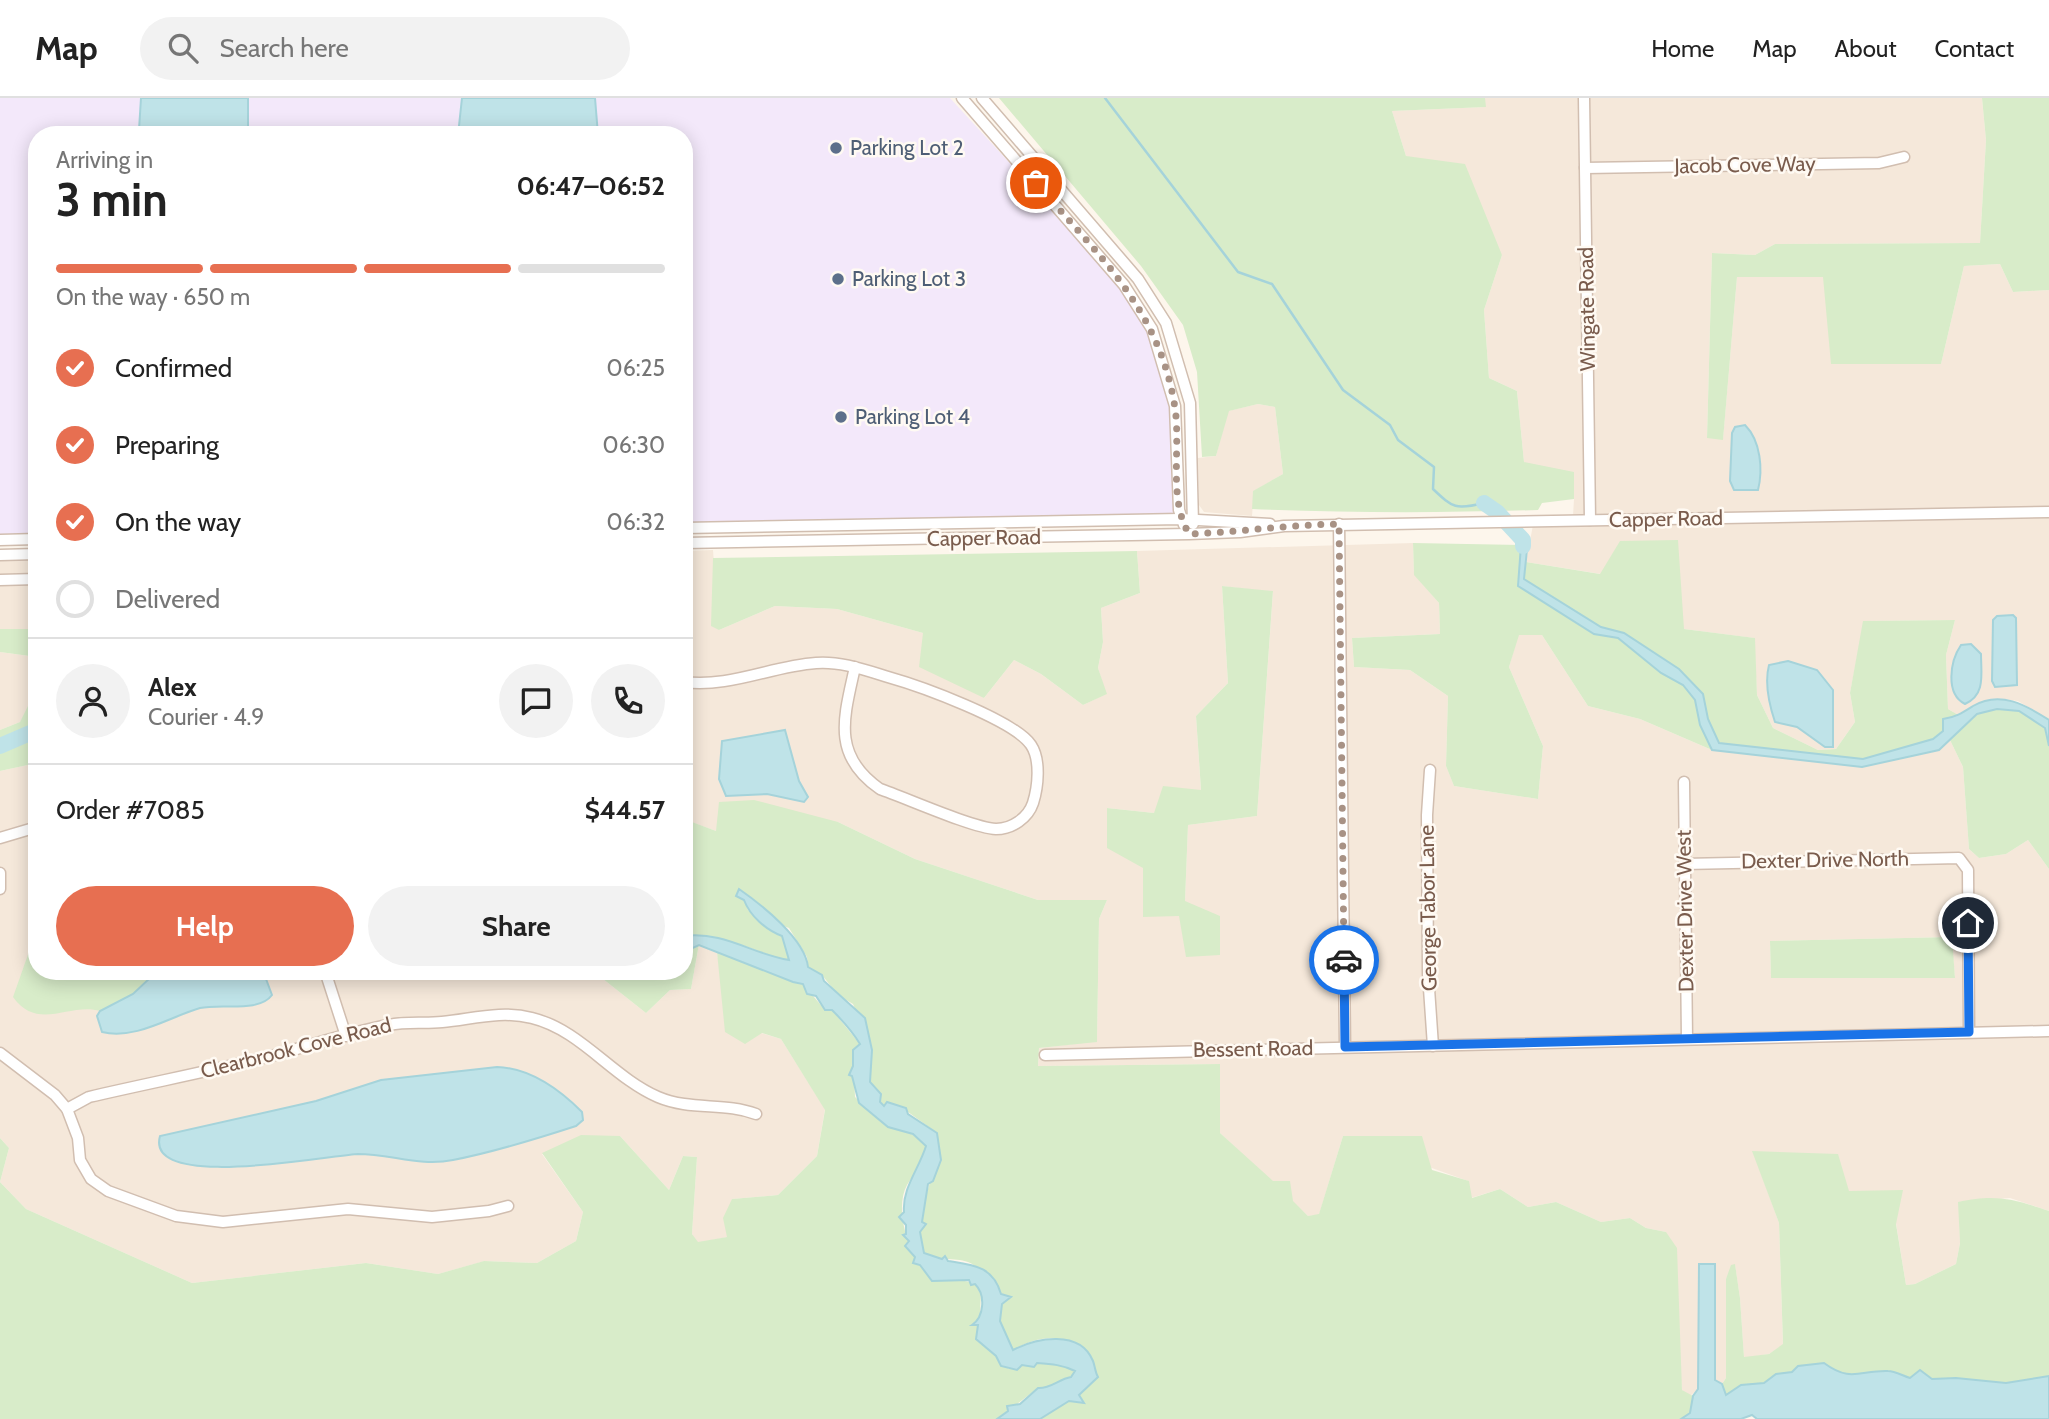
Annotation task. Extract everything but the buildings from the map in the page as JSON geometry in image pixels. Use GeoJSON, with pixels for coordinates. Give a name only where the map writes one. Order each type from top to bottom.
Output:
{"type":"FeatureCollection","features":[{"type":"Feature","properties":{"kind":"street"},"geometry":{"type":"LineString","coordinates":[[962,98],[1134,298],[1159,347],[1175,406],[1181,519],[1189,534]]}},
{"type":"Feature","properties":{"kind":"street"},"geometry":{"type":"LineString","coordinates":[[982,98],[1138,279],[1166,323],[1185,381],[1192,419],[1195,519],[1189,534]]}},
{"type":"Feature","properties":{"kind":"street","name":"Wingate Road"},"geometry":{"type":"LineString","coordinates":[[1584,98],[1590,520]]}},
{"type":"Feature","properties":{"kind":"street","name":"Jacob Cove Way"},"geometry":{"type":"LineString","coordinates":[[1585,168],[1879,163],[1904,157]]}},
{"type":"Feature","properties":{"kind":"street"},"geometry":{"type":"LineString","coordinates":[[1053,203],[1065,192]]}},
{"type":"Feature","properties":{"kind":"street"},"geometry":{"type":"LineString","coordinates":[[1159,347],[1173,343]]}},
{"type":"Feature","properties":{"kind":"street","name":"Capper Road"},"geometry":{"type":"LineString","coordinates":[[693,543],[1189,534],[1339,524],[2049,512]]}},
{"type":"Feature","properties":{"kind":"street","name":"Capper Road"},"geometry":{"type":"LineString","coordinates":[[693,528],[1181,519],[1284,526]]}},
{"type":"Feature","properties":{"kind":"street"},"geometry":{"type":"LineString","coordinates":[[1339,524],[1345,1047]]}},
{"type":"Feature","properties":{"kind":"street"},"geometry":{"type":"LineString","coordinates":[[0,540],[28,539]]}},
{"type":"Feature","properties":{"kind":"street"},"geometry":{"type":"LineString","coordinates":[[0,555],[28,554]]}},
{"type":"Feature","properties":{"kind":"street"},"geometry":{"type":"LineString","coordinates":[[0,580],[28,579]]}},
{"type":"Feature","properties":{"kind":"street"},"geometry":{"type":"LineString","coordinates":[[693,682],[719,682],[814,663],[855,667],[926,689],[964,705],[1026,740],[1033,747],[1038,766],[1033,802],[1027,813],[1007,827],[987,827],[880,789],[869,782],[855,765],[844,734],[855,667]]}},
{"type":"Feature","properties":{"kind":"street","name":"George Tabor Lane"},"geometry":{"type":"LineString","coordinates":[[1430,770],[1427,815],[1428,974],[1433,1046]]}},
{"type":"Feature","properties":{"kind":"street","name":"Dexter Drive West"},"geometry":{"type":"LineString","coordinates":[[1684,782],[1687,1039]]}},
{"type":"Feature","properties":{"kind":"street"},"geometry":{"type":"LineString","coordinates":[[0,838],[28,830]]}},
{"type":"Feature","properties":{"kind":"street","name":"Dexter Drive North"},"geometry":{"type":"LineString","coordinates":[[1684,864],[1954,857],[1964,860],[1968,870],[1969,1032]]}},
{"type":"Feature","properties":{"kind":"street"},"geometry":{"type":"LineString","coordinates":[[0,873],[0,889]]}},
{"type":"Feature","properties":{"kind":"street"},"geometry":{"type":"LineString","coordinates":[[328,980],[346,1036]]}},
{"type":"Feature","properties":{"kind":"street","name":"Clearbrook Cove Road"},"geometry":{"type":"LineString","coordinates":[[67,1109],[89,1097],[270,1057],[389,1025],[443,1022],[490,1014],[531,1018],[564,1031],[655,1096],[686,1106],[739,1108],[756,1114]]}},
{"type":"Feature","properties":{"kind":"street","name":"Bessent Road"},"geometry":{"type":"LineString","coordinates":[[1045,1055],[2049,1031]]}},
{"type":"Feature","properties":{"kind":"street"},"geometry":{"type":"LineString","coordinates":[[0,1053],[55,1095],[67,1109],[85,1170],[98,1186],[190,1220],[235,1222],[348,1209],[432,1217],[489,1211],[508,1206]]}},
{"type":"Feature","properties":{"kind":"shaded area"},"geometry":{"type":"Polygon","coordinates":[[[0,98],[950,98],[1133,297],[1153,339],[1174,409],[1174,518],[693,527],[693,126],[28,126],[28,539],[0,540],[0,98]]]}},
{"type":"Feature","properties":{"kind":"shaded area"},"geometry":{"type":"Polygon","coordinates":[[[1485,98],[1982,98],[1986,140],[1980,243],[1775,244],[1755,255],[1712,253],[1707,437],[1723,439],[1737,277],[1823,277],[1941,364],[1964,266],[2000,264],[2013,292],[2049,290],[2049,507],[1573,516],[1574,499],[1524,462],[1517,391],[1489,378],[1484,310],[1502,255],[1406,156],[1392,111],[1485,107],[1485,98]]]}},
{"type":"Feature","properties":{"kind":"shaded area"},"geometry":{"type":"Polygon","coordinates":[[[1258,404],[1275,407],[1283,474],[1254,491],[1252,516],[1204,512],[1199,505],[1198,458],[1216,456],[1228,411],[1258,404]]]}},
{"type":"Feature","properties":{"kind":"shaded area"},"geometry":{"type":"Polygon","coordinates":[[[2049,518],[2049,720],[2018,701],[2003,699],[1975,705],[1960,716],[1948,709],[1946,655],[1955,620],[1864,621],[1850,693],[1855,722],[1836,749],[1818,750],[1773,728],[1757,695],[1754,638],[1684,629],[1601,574],[1526,562],[1533,525],[2049,518]]]}},
{"type":"Feature","properties":{"kind":"shaded area"},"geometry":{"type":"Polygon","coordinates":[[[1413,543],[1414,574],[1439,603],[1440,634],[1352,638],[1354,667],[1410,670],[1448,696],[1446,766],[1454,786],[1538,799],[1543,746],[1509,667],[1518,635],[1542,635],[1588,706],[1640,719],[1712,750],[1938,750],[1950,740],[1963,767],[1969,849],[1979,858],[2006,854],[2028,840],[2049,869],[2049,1211],[2010,1198],[1959,1202],[1960,1243],[1956,1264],[1915,1284],[1906,1285],[1896,1223],[1849,1191],[1753,1151],[1779,1223],[1783,1345],[1769,1354],[1744,1358],[1735,1265],[1726,1279],[1726,1378],[1722,1384],[1715,1380],[1715,1265],[1699,1264],[1698,1389],[1689,1397],[1682,1390],[1666,1232],[1646,1228],[1630,1218],[1601,1222],[1556,1202],[1528,1207],[1500,1189],[1471,1198],[1468,1181],[1343,1136],[1319,1215],[1308,1216],[1220,1133],[1220,1064],[1038,1066],[1039,1048],[1097,1041],[1099,919],[1107,900],[1038,900],[915,859],[838,822],[716,831],[693,823],[693,551],[713,550],[719,630],[775,606],[837,609],[923,633],[984,698],[1014,660],[1041,674],[1083,705],[1106,694],[1098,668],[1103,642],[1101,608],[1140,593],[1137,551],[1413,543]],[[1222,586],[1228,683],[1196,716],[1201,791],[1154,813],[1107,808],[1143,868],[1144,917],[1185,901],[1188,825],[1257,816],[1273,592],[1222,586]],[[1951,937],[1770,941],[1771,978],[1955,977],[1951,937]]]}},
{"type":"Feature","properties":{"kind":"shaded area"},"geometry":{"type":"Polygon","coordinates":[[[0,559],[28,559],[28,629],[0,629],[0,559]]]}},
{"type":"Feature","properties":{"kind":"shaded area"},"geometry":{"type":"Polygon","coordinates":[[[0,652],[28,656],[28,709],[20,722],[0,730],[0,652]]]}},
{"type":"Feature","properties":{"kind":"shaded area"},"geometry":{"type":"Polygon","coordinates":[[[28,765],[28,980],[604,980],[646,1013],[670,990],[691,989],[699,944],[717,952],[722,986],[761,1033],[781,1039],[825,1109],[817,1156],[778,1195],[732,1199],[728,1237],[697,1243],[692,1234],[697,1157],[683,1156],[669,1190],[620,1136],[542,1154],[583,1212],[576,1241],[537,1263],[485,1261],[438,1274],[366,1263],[192,1283],[26,1209],[0,1182],[9,1148],[0,1138],[0,771],[28,765]]]}},
{"type":"Feature","properties":{"kind":"green space"},"geometry":{"type":"Polygon","coordinates":[[[999,98],[1485,98],[1486,107],[1392,111],[1406,156],[1465,164],[1502,255],[1484,310],[1489,378],[1517,391],[1524,462],[1574,472],[1574,499],[1542,503],[1538,510],[1395,512],[1252,509],[1253,491],[1283,474],[1275,407],[1258,404],[1229,411],[1216,456],[1202,457],[1197,372],[1183,325],[1141,266],[999,98]]]}},
{"type":"Feature","properties":{"kind":"green space"},"geometry":{"type":"Polygon","coordinates":[[[1982,98],[2049,98],[2049,290],[2013,292],[2000,264],[1964,266],[1941,364],[1831,364],[1823,277],[1737,277],[1723,440],[1707,438],[1712,253],[1755,255],[1775,244],[1980,243],[1986,140],[1982,98]]]}},
{"type":"Feature","properties":{"kind":"green space"},"geometry":{"type":"Polygon","coordinates":[[[1678,540],[1684,629],[1755,638],[1757,695],[1773,728],[1818,750],[1836,749],[1855,722],[1850,693],[1863,621],[1955,620],[1946,655],[1948,709],[1960,716],[1944,719],[1943,731],[1933,739],[1863,759],[1719,743],[1708,719],[1703,694],[1624,633],[1601,627],[1524,579],[1526,562],[1600,574],[1620,541],[1678,540]]]}},
{"type":"Feature","properties":{"kind":"green space"},"geometry":{"type":"Polygon","coordinates":[[[1413,543],[1521,545],[1518,586],[1594,634],[1618,638],[1661,673],[1683,685],[1695,700],[1700,725],[1712,750],[1640,719],[1588,706],[1542,635],[1519,635],[1509,667],[1543,746],[1538,799],[1454,786],[1446,766],[1448,696],[1410,670],[1354,667],[1352,638],[1440,634],[1439,603],[1414,575],[1413,543]]]}},
{"type":"Feature","properties":{"kind":"green space"},"geometry":{"type":"Polygon","coordinates":[[[1137,551],[1140,593],[1101,608],[1103,642],[1098,668],[1107,694],[1083,705],[1041,674],[1014,660],[984,698],[919,667],[923,633],[837,609],[775,606],[719,630],[711,626],[713,558],[1137,551]]]}},
{"type":"Feature","properties":{"kind":"green space"},"geometry":{"type":"Polygon","coordinates":[[[1222,586],[1273,591],[1257,816],[1188,825],[1185,901],[1220,916],[1220,955],[1186,957],[1179,916],[1143,917],[1143,868],[1107,848],[1107,808],[1154,813],[1163,786],[1201,790],[1196,716],[1228,683],[1222,586]]]}},
{"type":"Feature","properties":{"kind":"green space"},"geometry":{"type":"Polygon","coordinates":[[[0,629],[28,629],[28,656],[0,652],[0,629]]]}},
{"type":"Feature","properties":{"kind":"green space"},"geometry":{"type":"Polygon","coordinates":[[[28,706],[28,765],[0,771],[0,730],[20,722],[28,706]]]}},
{"type":"Feature","properties":{"kind":"green space"},"geometry":{"type":"Polygon","coordinates":[[[1997,709],[2019,711],[2045,728],[2049,746],[2049,869],[2028,840],[2006,854],[1979,858],[1969,849],[1963,767],[1950,740],[1978,714],[1997,709]]]}},
{"type":"Feature","properties":{"kind":"green space"},"geometry":{"type":"Polygon","coordinates":[[[754,800],[838,822],[915,859],[1038,900],[1107,900],[1099,919],[1097,1042],[1039,1048],[1038,1066],[1220,1064],[1220,1133],[1273,1181],[1290,1181],[1293,1201],[1308,1216],[1319,1214],[1343,1136],[1422,1136],[1432,1170],[1469,1181],[1472,1198],[1500,1189],[1528,1207],[1556,1202],[1601,1222],[1630,1218],[1646,1228],[1666,1232],[1677,1248],[1682,1390],[1693,1396],[1690,1413],[1681,1419],[1040,1419],[1069,1401],[1084,1402],[1079,1395],[1091,1372],[1092,1361],[1075,1346],[1057,1339],[1040,1339],[1013,1350],[999,1321],[1001,1304],[1010,1297],[999,1291],[974,1265],[934,1258],[924,1253],[920,1222],[935,1164],[937,1133],[904,1109],[884,1106],[880,1101],[870,1082],[872,1050],[853,1004],[838,995],[822,975],[808,967],[807,957],[789,928],[778,924],[756,901],[739,889],[748,910],[782,936],[789,960],[725,940],[693,935],[693,822],[716,831],[719,802],[754,800]]]}},
{"type":"Feature","properties":{"kind":"green space"},"geometry":{"type":"Polygon","coordinates":[[[1952,937],[1955,978],[1771,978],[1770,941],[1952,937]]]}},
{"type":"Feature","properties":{"kind":"green space"},"geometry":{"type":"Polygon","coordinates":[[[699,944],[693,978],[693,947],[699,944]]]}},
{"type":"Feature","properties":{"kind":"green space"},"geometry":{"type":"Polygon","coordinates":[[[717,952],[803,984],[825,1010],[832,1010],[860,1044],[853,1051],[855,1097],[876,1117],[913,1135],[926,1146],[921,1162],[903,1196],[903,1222],[911,1249],[926,1271],[935,1277],[970,1282],[981,1290],[979,1340],[1009,1369],[1036,1363],[1067,1365],[1075,1371],[1069,1378],[1038,1388],[997,1419],[0,1419],[0,1182],[26,1209],[192,1283],[366,1263],[438,1274],[484,1261],[537,1263],[576,1241],[583,1212],[542,1153],[581,1135],[620,1136],[669,1190],[683,1156],[697,1157],[692,1234],[698,1242],[727,1237],[723,1218],[732,1199],[778,1195],[817,1156],[825,1110],[781,1039],[762,1033],[745,1044],[725,1032],[717,952]]]}},
{"type":"Feature","properties":{"kind":"green space"},"geometry":{"type":"Polygon","coordinates":[[[28,954],[28,980],[148,980],[133,994],[100,1011],[89,1009],[55,1014],[33,1013],[13,997],[28,954]]]}},
{"type":"Feature","properties":{"kind":"green space"},"geometry":{"type":"Polygon","coordinates":[[[604,980],[693,980],[691,989],[670,990],[646,1013],[604,980]]]}},
{"type":"Feature","properties":{"kind":"green space"},"geometry":{"type":"Polygon","coordinates":[[[0,1138],[9,1148],[0,1182],[0,1138]]]}},
{"type":"Feature","properties":{"kind":"green space"},"geometry":{"type":"Polygon","coordinates":[[[1752,1151],[1838,1154],[1849,1191],[1903,1190],[1896,1224],[1906,1285],[1915,1284],[1956,1264],[1960,1243],[1958,1202],[1983,1198],[2004,1199],[2049,1211],[2049,1376],[2006,1383],[1956,1378],[1910,1378],[1889,1371],[1862,1376],[1792,1372],[1776,1374],[1764,1383],[1741,1385],[1726,1395],[1722,1384],[1726,1378],[1726,1279],[1731,1265],[1735,1264],[1740,1298],[1744,1357],[1769,1354],[1783,1344],[1779,1223],[1752,1151]]]}},
{"type":"Feature","properties":{"kind":"water"},"geometry":{"type":"Polygon","coordinates":[[[141,98],[248,98],[248,126],[139,126],[141,98]]]}},
{"type":"Feature","properties":{"kind":"water"},"geometry":{"type":"Polygon","coordinates":[[[462,98],[595,98],[597,126],[459,126],[462,98]]]}},
{"type":"Feature","properties":{"kind":"water"},"geometry":{"type":"Polygon","coordinates":[[[1745,425],[1754,439],[1759,456],[1758,490],[1734,490],[1730,481],[1732,433],[1735,427],[1745,425]]]}},
{"type":"Feature","properties":{"kind":"water"},"geometry":{"type":"Polygon","coordinates":[[[1511,529],[1521,529],[1528,540],[1524,579],[1601,627],[1624,633],[1679,669],[1703,694],[1708,719],[1719,743],[1863,759],[1933,739],[1943,731],[1943,719],[1983,701],[2003,699],[2031,709],[2049,720],[2049,746],[2045,728],[2019,711],[1997,709],[1977,714],[1939,750],[1862,767],[1712,750],[1700,725],[1695,700],[1683,685],[1661,673],[1618,638],[1594,634],[1518,586],[1521,545],[1511,529]]]}},
{"type":"Feature","properties":{"kind":"water"},"geometry":{"type":"Polygon","coordinates":[[[2013,615],[2016,618],[2017,685],[1995,687],[1992,681],[1993,620],[1997,616],[2013,615]]]}},
{"type":"Feature","properties":{"kind":"water"},"geometry":{"type":"Polygon","coordinates":[[[1971,644],[1981,654],[1981,683],[1976,695],[1965,704],[1954,693],[1951,677],[1954,660],[1961,645],[1971,644]]]}},
{"type":"Feature","properties":{"kind":"water"},"geometry":{"type":"Polygon","coordinates":[[[1788,661],[1817,670],[1833,690],[1833,747],[1825,747],[1797,727],[1775,722],[1768,694],[1769,665],[1788,661]]]}},
{"type":"Feature","properties":{"kind":"water"},"geometry":{"type":"Polygon","coordinates":[[[785,730],[799,781],[808,797],[804,802],[767,794],[726,796],[719,779],[722,741],[785,730]]]}},
{"type":"Feature","properties":{"kind":"water"},"geometry":{"type":"Polygon","coordinates":[[[739,889],[781,924],[799,945],[808,967],[822,975],[824,981],[865,1018],[872,1050],[870,1082],[881,1094],[880,1102],[884,1106],[887,1102],[906,1108],[908,1114],[937,1133],[941,1160],[933,1181],[928,1184],[922,1222],[926,1224],[920,1232],[924,1253],[942,1259],[945,1256],[948,1261],[981,1268],[993,1278],[1001,1294],[1011,1297],[1002,1304],[1000,1321],[1013,1350],[1033,1342],[1057,1339],[1078,1344],[1087,1351],[1098,1377],[1079,1395],[1084,1403],[1069,1401],[1040,1419],[997,1419],[1008,1411],[1007,1406],[1020,1404],[1038,1388],[1071,1377],[1075,1371],[1057,1365],[1037,1363],[1034,1367],[1022,1365],[1017,1370],[1001,1366],[996,1356],[976,1339],[978,1325],[972,1325],[979,1317],[982,1300],[975,1284],[971,1285],[969,1280],[932,1281],[920,1265],[913,1263],[915,1257],[905,1246],[909,1241],[903,1235],[906,1234],[906,1225],[899,1217],[904,1212],[908,1187],[926,1146],[913,1134],[888,1127],[859,1103],[852,1076],[849,1075],[853,1066],[853,1050],[860,1044],[832,1010],[825,1010],[816,996],[807,994],[803,984],[699,945],[693,948],[693,935],[698,935],[725,940],[789,960],[782,936],[754,917],[744,900],[736,896],[739,889]]]}},
{"type":"Feature","properties":{"kind":"water"},"geometry":{"type":"Polygon","coordinates":[[[148,980],[266,980],[272,995],[266,1001],[249,1006],[200,1008],[127,1033],[102,1032],[97,1016],[100,1011],[133,994],[148,980]]]}},
{"type":"Feature","properties":{"kind":"water"},"geometry":{"type":"Polygon","coordinates":[[[497,1067],[521,1071],[543,1081],[564,1095],[582,1112],[583,1120],[576,1126],[515,1145],[441,1162],[358,1154],[279,1164],[208,1167],[180,1163],[163,1153],[160,1136],[316,1101],[381,1080],[497,1067]]]}},
{"type":"Feature","properties":{"kind":"water"},"geometry":{"type":"Polygon","coordinates":[[[1699,1264],[1715,1264],[1715,1380],[1722,1384],[1726,1395],[1741,1385],[1764,1383],[1776,1374],[1792,1372],[1798,1366],[1824,1363],[1841,1373],[1888,1371],[1910,1378],[1920,1370],[1932,1379],[1956,1378],[2006,1383],[2049,1376],[2049,1419],[1757,1419],[1752,1415],[1741,1419],[1681,1419],[1690,1413],[1693,1396],[1698,1389],[1699,1264]]]}},
{"type":"Feature","properties":{"kind":"waterway"},"geometry":{"type":"LineString","coordinates":[[1105,98],[1238,272],[1272,284],[1343,390],[1390,425],[1398,440],[1434,467],[1433,489],[1456,506],[1484,503]]}},
{"type":"Feature","properties":{"kind":"waterway"},"geometry":{"type":"LineString","coordinates":[[1484,503],[1497,512],[1523,540],[1523,546]]}},
{"type":"Feature","properties":{"kind":"waterway"},"geometry":{"type":"LineString","coordinates":[[0,746],[28,734]]}},
{"type":"Feature","properties":{"kind":"way so far"},"geometry":{"type":"LineString","coordinates":[[1036,183],[1124,285],[1152,329],[1175,406],[1179,510],[1189,534],[1339,524],[1344,960]]}},
{"type":"Feature","properties":{"kind":"place","name":"Parking Lot 2"},"geometry":{"type":"Point","coordinates":[836,148]}},
{"type":"Feature","properties":{"kind":"place","name":"Parking Lot 3"},"geometry":{"type":"Point","coordinates":[838,279]}},
{"type":"Feature","properties":{"kind":"place","name":"Parking Lot 4"},"geometry":{"type":"Point","coordinates":[841,417]}},
{"type":"Feature","properties":{"kind":"route"},"geometry":{"type":"LineString","coordinates":[[1344,960],[1345,1047],[1969,1032],[1968,923]]}}]}
